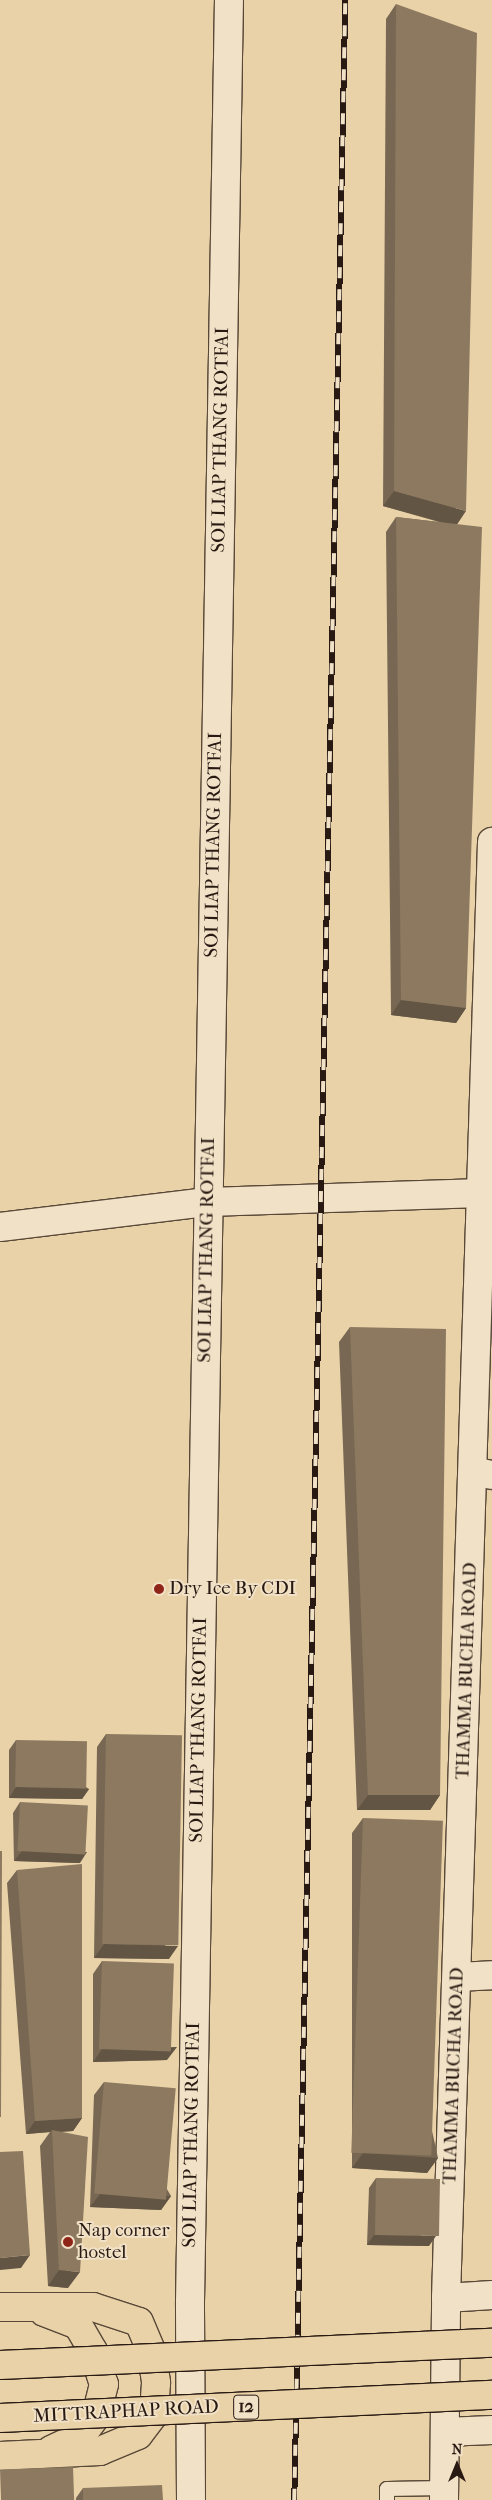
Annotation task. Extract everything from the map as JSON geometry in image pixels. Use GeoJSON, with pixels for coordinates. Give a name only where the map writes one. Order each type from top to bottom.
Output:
{"type":"FeatureCollection","features":[{"type":"Feature","properties":{"kind":"main road"},"geometry":{"type":"LineString","coordinates":[[0,2307],[36,2309],[93,2307],[139,2322],[151,2350],[156,2383],[154,2414],[138,2435],[100,2451],[0,2456]]}},
{"type":"Feature","properties":{"kind":"main road"},"geometry":{"type":"LineString","coordinates":[[36,2309],[78,2325],[93,2351],[104,2384],[96,2416],[81,2436],[44,2454]]}},
{"type":"Feature","properties":{"kind":"main road"},"geometry":{"type":"LineString","coordinates":[[0,2365],[492,2343]]}},
{"type":"Feature","properties":{"kind":"main road","name":"MITTRAPHAP ROAD"},"geometry":{"type":"LineString","coordinates":[[0,2418],[492,2396]]}},
{"type":"Feature","properties":{"kind":"street","name":"SOI LIAP THANG ROTFAI"},"geometry":{"type":"LineString","coordinates":[[191,2500],[190,2292],[228,0]]}},
{"type":"Feature","properties":{"kind":"street","name":"THAMMA BUCHA ROAD"},"geometry":{"type":"LineString","coordinates":[[444,2494],[446,2298],[457,1977],[483,1473],[482,1193],[489,1070],[492,842]]}},
{"type":"Feature","properties":{"kind":"street"},"geometry":{"type":"LineString","coordinates":[[0,1227],[208,1202],[482,1193]]}},
{"type":"Feature","properties":{"kind":"street"},"geometry":{"type":"LineString","coordinates":[[457,1977],[492,1975]]}},
{"type":"Feature","properties":{"kind":"street"},"geometry":{"type":"LineString","coordinates":[[446,2298],[492,2295]]}},
{"type":"Feature","properties":{"kind":"street"},"geometry":{"type":"LineString","coordinates":[[445,2432],[492,2430]]}},
{"type":"Feature","properties":{"kind":"lane"},"geometry":{"type":"LineString","coordinates":[[387,2500],[387,2489],[444,2494]]}},
{"type":"Feature","properties":{"kind":"building"},"geometry":{"type":"Polygon","coordinates":[[[396,4],[477,33],[466,511],[394,491],[396,4]]]}},
{"type":"Feature","properties":{"kind":"building"},"geometry":{"type":"Polygon","coordinates":[[[396,517],[482,527],[466,1008],[401,1000],[396,517]]]}},
{"type":"Feature","properties":{"kind":"building"},"geometry":{"type":"Polygon","coordinates":[[[350,1327],[446,1329],[440,1795],[368,1795],[350,1327]]]}},
{"type":"Feature","properties":{"kind":"building"},"geometry":{"type":"Polygon","coordinates":[[[106,1734],[182,1735],[178,1945],[102,1944],[106,1734]]]}},
{"type":"Feature","properties":{"kind":"building"},"geometry":{"type":"Polygon","coordinates":[[[16,1740],[87,1741],[86,1788],[15,1787],[16,1740]]]}},
{"type":"Feature","properties":{"kind":"building"},"geometry":{"type":"Polygon","coordinates":[[[20,1802],[88,1806],[85,1854],[17,1851],[20,1802]]]}},
{"type":"Feature","properties":{"kind":"building"},"geometry":{"type":"Polygon","coordinates":[[[363,1818],[443,1821],[431,2156],[351,2153],[363,1818]]]}},
{"type":"Feature","properties":{"kind":"building"},"geometry":{"type":"Polygon","coordinates":[[[0,1851],[2,1851],[1,2117],[0,2117],[0,1851]]]}},
{"type":"Feature","properties":{"kind":"building"},"geometry":{"type":"Polygon","coordinates":[[[82,1864],[82,2118],[35,2121],[17,1870],[82,1864]]]}},
{"type":"Feature","properties":{"kind":"building"},"geometry":{"type":"Polygon","coordinates":[[[102,1961],[174,1964],[171,2051],[99,2049],[102,1961]]]}},
{"type":"Feature","properties":{"kind":"building"},"geometry":{"type":"Polygon","coordinates":[[[104,2082],[176,2088],[166,2200],[94,2194],[104,2082]]]}},
{"type":"Feature","properties":{"kind":"building"},"geometry":{"type":"Polygon","coordinates":[[[52,2130],[88,2137],[80,2272],[59,2270],[52,2130]]]}},
{"type":"Feature","properties":{"kind":"building"},"geometry":{"type":"Polygon","coordinates":[[[23,2151],[30,2255],[0,2258],[0,2152],[23,2151]]]}},
{"type":"Feature","properties":{"kind":"building"},"geometry":{"type":"Polygon","coordinates":[[[376,2178],[440,2179],[439,2236],[375,2235],[376,2178]]]}},
{"type":"Feature","properties":{"kind":"building"},"geometry":{"type":"Polygon","coordinates":[[[73,2467],[74,2500],[1,2500],[0,2470],[73,2467]]]}},
{"type":"Feature","properties":{"kind":"building"},"geometry":{"type":"Polygon","coordinates":[[[162,2485],[163,2500],[83,2500],[83,2488],[162,2485]]]}},
{"type":"Feature","properties":{"kind":"railway"},"geometry":{"type":"LineString","coordinates":[[294,2500],[345,0]]}},
{"type":"Feature","properties":{"kind":"place","name":"Dry Ice By CDI"},"geometry":{"type":"Point","coordinates":[159,1589]}},
{"type":"Feature","properties":{"kind":"place","name":"Nap corner hostel"},"geometry":{"type":"Point","coordinates":[68,2242]}}]}
